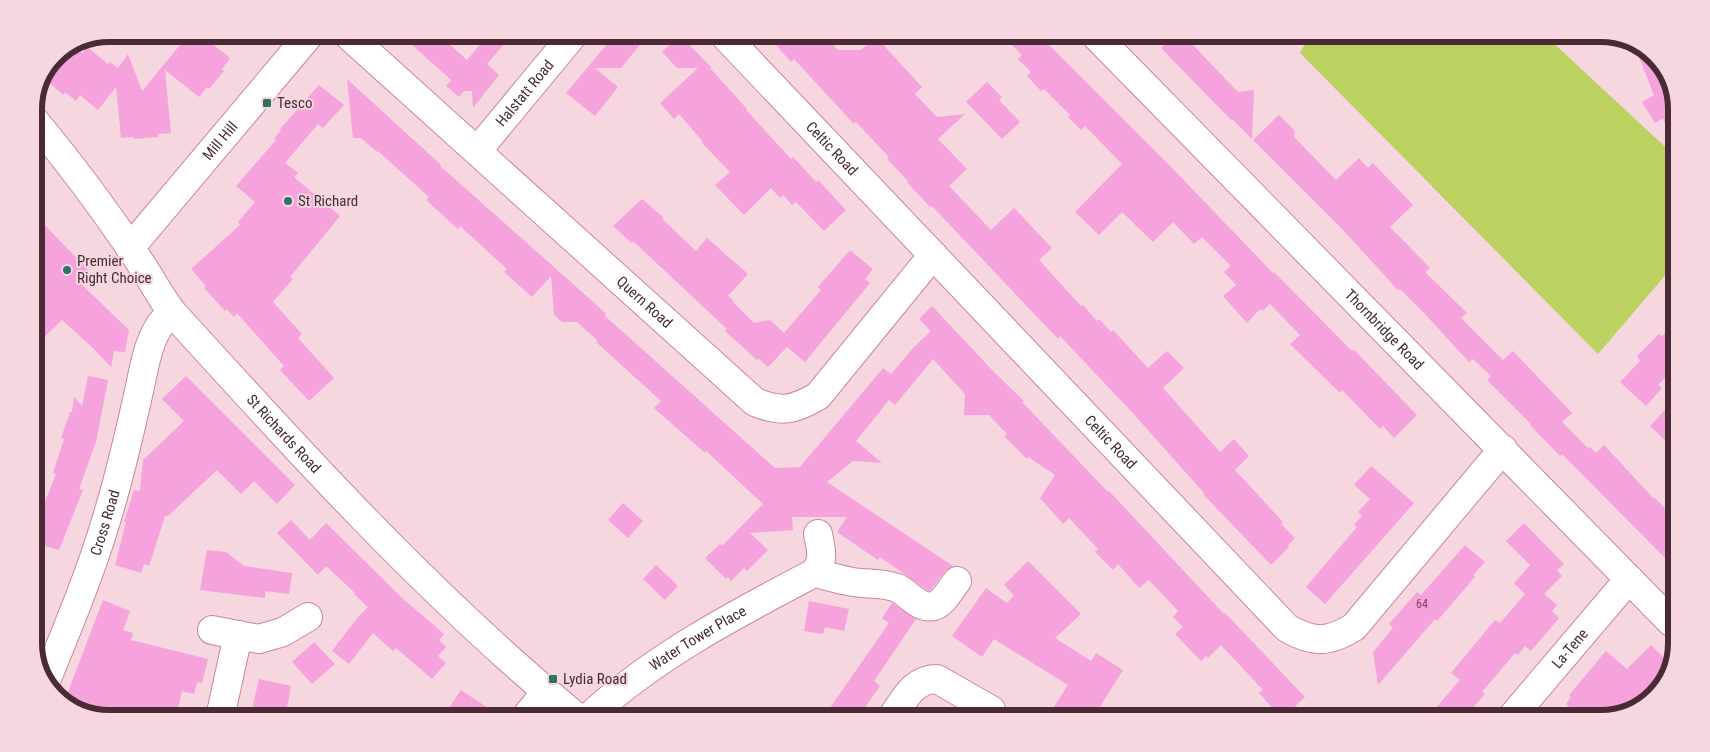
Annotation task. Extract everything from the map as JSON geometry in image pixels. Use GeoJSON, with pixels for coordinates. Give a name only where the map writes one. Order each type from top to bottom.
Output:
{"type":"FeatureCollection","features":[{"type":"Feature","properties":{"kind":"street","name":"Mill Hill"},"geometry":{"type":"LineString","coordinates":[[130,248],[302,43]]}},
{"type":"Feature","properties":{"kind":"street","name":"Quern Road"},"geometry":{"type":"LineString","coordinates":[[357,43],[755,402],[770,408],[787,410],[802,406],[818,396],[933,255]]}},
{"type":"Feature","properties":{"kind":"street","name":"Halstatt Road"},"geometry":{"type":"LineString","coordinates":[[477,151],[567,43]]}},
{"type":"Feature","properties":{"kind":"street","name":"Celtic Road"},"geometry":{"type":"LineString","coordinates":[[732,43],[1287,628],[1303,637],[1319,640],[1337,636],[1354,627],[1503,449]]}},
{"type":"Feature","properties":{"kind":"street","name":"Thornbridge Road"},"geometry":{"type":"LineString","coordinates":[[1103,43],[1668,619]]}},
{"type":"Feature","properties":{"kind":"street","name":"St Richards Road"},"geometry":{"type":"LineString","coordinates":[[43,130],[64,155],[179,320],[386,542],[459,615],[568,710]]}},
{"type":"Feature","properties":{"kind":"street","name":"Cross Road"},"geometry":{"type":"LineString","coordinates":[[50,672],[93,562],[105,526],[117,486],[146,358],[162,320],[179,320]]}},
{"type":"Feature","properties":{"kind":"street"},"geometry":{"type":"LineString","coordinates":[[818,534],[821,564],[814,573],[848,581],[881,584],[898,588],[920,604],[927,606],[934,606],[940,602],[957,581]]}},
{"type":"Feature","properties":{"kind":"street","name":"Water Tower Place"},"geometry":{"type":"LineString","coordinates":[[596,710],[657,661],[746,608],[814,573]]}},
{"type":"Feature","properties":{"kind":"street","name":"La-Tene"},"geometry":{"type":"LineString","coordinates":[[1518,710],[1629,579]]}},
{"type":"Feature","properties":{"kind":"street"},"geometry":{"type":"LineString","coordinates":[[212,630],[259,639],[283,632],[308,617]]}},
{"type":"Feature","properties":{"kind":"street"},"geometry":{"type":"LineString","coordinates":[[221,710],[238,635]]}},
{"type":"Feature","properties":{"kind":"street"},"geometry":{"type":"LineString","coordinates":[[897,710],[913,687],[928,679],[937,679],[991,710]]}},
{"type":"Feature","properties":{"kind":"street"},"geometry":{"type":"LineString","coordinates":[[531,710],[546,692]]}},
{"type":"Feature","properties":{"kind":"green space"},"geometry":{"type":"Polygon","coordinates":[[[1305,43],[1553,43],[1667,149],[1667,273],[1598,354],[1300,53],[1305,43]]]}},
{"type":"Feature","properties":{"kind":"building"},"geometry":{"type":"Polygon","coordinates":[[[182,43],[211,43],[230,58],[222,69],[224,71],[209,89],[207,87],[199,97],[165,70],[171,133],[158,134],[158,137],[121,138],[116,87],[98,110],[80,95],[76,101],[65,92],[64,95],[48,82],[65,59],[78,50],[82,53],[87,47],[108,64],[110,62],[118,68],[128,54],[142,91],[182,43]]]}},
{"type":"Feature","properties":{"kind":"building"},"geometry":{"type":"Polygon","coordinates":[[[410,43],[448,43],[467,60],[481,43],[505,43],[487,64],[499,75],[473,108],[472,91],[464,91],[459,97],[446,86],[451,80],[410,43]]]}},
{"type":"Feature","properties":{"kind":"building"},"geometry":{"type":"Polygon","coordinates":[[[608,43],[641,43],[621,68],[595,68],[618,87],[595,116],[566,93],[608,43]]]}},
{"type":"Feature","properties":{"kind":"building"},"geometry":{"type":"Polygon","coordinates":[[[672,43],[688,43],[791,159],[793,157],[816,182],[818,180],[846,210],[824,231],[796,202],[792,205],[783,195],[780,198],[771,188],[744,215],[715,185],[730,172],[702,143],[679,114],[674,119],[660,103],[698,68],[677,68],[662,52],[672,43]]]}},
{"type":"Feature","properties":{"kind":"building"},"geometry":{"type":"Polygon","coordinates":[[[774,43],[832,43],[838,50],[861,50],[869,43],[882,43],[922,87],[915,94],[937,117],[965,114],[938,139],[967,169],[949,186],[991,230],[1014,208],[1052,248],[1039,260],[1081,306],[1083,305],[1097,321],[1099,319],[1111,332],[1113,330],[1148,368],[1167,351],[1184,368],[1163,388],[1220,452],[1234,439],[1249,456],[1235,470],[1283,522],[1281,524],[1295,538],[1271,565],[1203,494],[1130,410],[1060,336],[1058,339],[932,206],[930,207],[887,159],[889,157],[856,122],[854,124],[794,59],[791,62],[774,43]]]}},
{"type":"Feature","properties":{"kind":"building"},"geometry":{"type":"Polygon","coordinates":[[[1010,43],[1047,43],[1172,168],[1273,273],[1352,351],[1354,350],[1417,415],[1394,438],[1383,426],[1380,429],[1342,390],[1340,393],[1290,344],[1300,335],[1270,304],[1262,311],[1260,309],[1247,323],[1223,296],[1236,285],[1224,272],[1231,266],[1202,237],[1194,244],[1173,222],[1153,242],[1122,212],[1099,235],[1075,212],[1122,164],[1085,126],[1081,130],[1068,117],[1070,115],[1044,89],[1041,91],[1027,76],[1031,72],[1018,59],[1022,55],[1010,43]]]}},
{"type":"Feature","properties":{"kind":"building"},"geometry":{"type":"Polygon","coordinates":[[[1166,43],[1191,43],[1238,92],[1254,90],[1252,139],[1231,120],[1161,48],[1166,43]]]}},
{"type":"Feature","properties":{"kind":"building"},"geometry":{"type":"Polygon","coordinates":[[[1638,54],[1654,69],[1664,88],[1667,105],[1667,128],[1663,118],[1655,123],[1642,102],[1654,95],[1638,54]]]}},
{"type":"Feature","properties":{"kind":"building"},"geometry":{"type":"Polygon","coordinates":[[[347,79],[440,166],[590,299],[606,314],[605,316],[775,468],[800,467],[883,368],[891,374],[913,348],[931,331],[919,319],[932,306],[1305,697],[1291,710],[1274,710],[1259,693],[1263,690],[1221,645],[1208,658],[1206,656],[1201,661],[1175,634],[1183,627],[1173,617],[1178,611],[1149,580],[1139,588],[1118,564],[1113,570],[1095,552],[1098,549],[1069,518],[1063,524],[1040,498],[1055,475],[1028,457],[1027,459],[1004,436],[1007,434],[989,415],[964,415],[965,394],[933,359],[895,405],[889,400],[856,441],[882,463],[853,461],[827,482],[953,566],[945,571],[930,591],[880,557],[878,560],[837,532],[847,517],[792,517],[793,530],[750,533],[768,550],[747,571],[744,568],[731,581],[728,577],[726,579],[705,558],[720,544],[722,546],[763,504],[706,451],[705,453],[654,408],[661,401],[596,342],[598,341],[577,322],[562,322],[554,315],[551,276],[532,297],[504,272],[507,269],[460,226],[458,229],[426,200],[429,197],[378,151],[361,138],[353,138],[347,79]]]}},
{"type":"Feature","properties":{"kind":"building"},"geometry":{"type":"Polygon","coordinates":[[[987,82],[1002,97],[999,100],[1020,122],[1002,139],[966,102],[987,82]]]}},
{"type":"Feature","properties":{"kind":"building"},"geometry":{"type":"Polygon","coordinates":[[[319,85],[344,105],[323,128],[318,124],[285,163],[298,173],[294,177],[340,216],[290,277],[293,279],[273,302],[302,334],[298,338],[334,378],[309,401],[280,370],[284,366],[237,313],[234,317],[227,309],[225,311],[204,288],[206,286],[191,269],[240,225],[238,222],[255,202],[236,186],[276,140],[274,139],[280,129],[319,85]]]}},
{"type":"Feature","properties":{"kind":"building"},"geometry":{"type":"Polygon","coordinates":[[[1279,115],[1295,131],[1294,137],[1336,180],[1359,158],[1368,168],[1373,163],[1413,205],[1390,227],[1430,268],[1425,272],[1467,313],[1461,318],[1503,360],[1513,351],[1572,413],[1562,422],[1588,448],[1590,447],[1596,453],[1604,445],[1654,499],[1668,511],[1668,561],[1562,454],[1560,456],[1530,425],[1487,380],[1491,376],[1473,359],[1469,362],[1425,314],[1400,289],[1398,290],[1344,231],[1253,140],[1279,115]]]}},
{"type":"Feature","properties":{"kind":"building"},"geometry":{"type":"Polygon","coordinates":[[[642,199],[664,218],[662,219],[696,251],[707,238],[748,274],[728,296],[754,323],[770,320],[784,333],[821,290],[818,287],[850,250],[873,269],[865,279],[870,283],[805,362],[787,347],[768,367],[758,358],[757,360],[725,331],[727,329],[633,241],[632,243],[613,226],[642,199]]]}},
{"type":"Feature","properties":{"kind":"building"},"geometry":{"type":"Polygon","coordinates":[[[43,223],[89,271],[78,281],[129,330],[125,352],[114,351],[111,367],[62,320],[43,338],[43,223]]]}},
{"type":"Feature","properties":{"kind":"building"},"geometry":{"type":"Polygon","coordinates":[[[1667,331],[1668,375],[1658,385],[1662,388],[1646,406],[1620,382],[1640,361],[1637,356],[1659,334],[1662,336],[1667,331]]]}},
{"type":"Feature","properties":{"kind":"building"},"geometry":{"type":"Polygon","coordinates":[[[88,376],[108,380],[96,442],[79,489],[83,490],[59,550],[43,546],[43,506],[56,474],[53,473],[64,439],[61,438],[70,412],[72,412],[74,397],[82,406],[88,376]]]}},
{"type":"Feature","properties":{"kind":"building"},"geometry":{"type":"Polygon","coordinates":[[[186,376],[295,485],[277,504],[254,481],[241,494],[217,470],[168,516],[165,516],[149,566],[144,564],[141,573],[115,565],[126,522],[124,522],[134,490],[140,491],[143,460],[184,421],[162,399],[186,376]]]}},
{"type":"Feature","properties":{"kind":"building"},"geometry":{"type":"Polygon","coordinates":[[[1668,407],[1668,443],[1650,426],[1668,407]]]}},
{"type":"Feature","properties":{"kind":"building"},"geometry":{"type":"Polygon","coordinates":[[[1371,466],[1414,503],[1325,604],[1306,587],[1357,527],[1354,525],[1362,516],[1358,512],[1370,499],[1354,485],[1371,466]]]}},
{"type":"Feature","properties":{"kind":"building"},"geometry":{"type":"Polygon","coordinates":[[[623,503],[643,521],[628,538],[608,520],[623,503]]]}},
{"type":"Feature","properties":{"kind":"building"},"geometry":{"type":"Polygon","coordinates":[[[291,520],[310,540],[326,523],[401,597],[444,634],[439,640],[446,647],[438,656],[446,663],[432,679],[396,648],[393,651],[373,633],[349,664],[332,651],[368,607],[326,566],[318,575],[277,533],[291,520]]]}},
{"type":"Feature","properties":{"kind":"building"},"geometry":{"type":"Polygon","coordinates":[[[1524,523],[1564,564],[1557,570],[1562,576],[1544,594],[1557,605],[1552,611],[1559,618],[1531,651],[1525,646],[1518,655],[1515,653],[1482,692],[1485,694],[1471,710],[1434,710],[1460,680],[1451,673],[1495,620],[1500,623],[1525,594],[1514,583],[1530,565],[1506,541],[1524,523]]]}},
{"type":"Feature","properties":{"kind":"building"},"geometry":{"type":"Polygon","coordinates":[[[1465,545],[1485,562],[1473,575],[1475,577],[1437,621],[1435,619],[1378,685],[1373,652],[1393,628],[1389,624],[1417,592],[1421,595],[1465,545]]]}},
{"type":"Feature","properties":{"kind":"building"},"geometry":{"type":"Polygon","coordinates":[[[207,550],[226,552],[244,566],[292,573],[289,594],[265,591],[265,598],[200,590],[207,550]]]}},
{"type":"Feature","properties":{"kind":"building"},"geometry":{"type":"Polygon","coordinates":[[[1028,561],[1081,614],[1055,638],[1091,661],[1096,653],[1123,670],[1098,710],[1052,710],[1068,685],[994,639],[982,657],[952,636],[986,588],[1007,603],[1014,595],[1004,585],[1028,561]]]}},
{"type":"Feature","properties":{"kind":"building"},"geometry":{"type":"Polygon","coordinates":[[[656,565],[678,586],[665,600],[643,579],[656,565]]]}},
{"type":"Feature","properties":{"kind":"building"},"geometry":{"type":"Polygon","coordinates":[[[103,600],[130,611],[123,630],[133,633],[131,640],[208,659],[202,683],[197,682],[194,694],[182,691],[178,710],[109,710],[84,704],[67,694],[103,600]]]}},
{"type":"Feature","properties":{"kind":"building"},"geometry":{"type":"Polygon","coordinates":[[[809,601],[849,609],[844,631],[825,627],[823,634],[804,631],[809,601]]]}},
{"type":"Feature","properties":{"kind":"building"},"geometry":{"type":"Polygon","coordinates":[[[892,603],[916,619],[874,681],[880,686],[863,710],[828,710],[889,623],[882,618],[892,603]]]}},
{"type":"Feature","properties":{"kind":"building"},"geometry":{"type":"Polygon","coordinates":[[[314,642],[335,664],[312,684],[292,662],[314,642]]]}},
{"type":"Feature","properties":{"kind":"building"},"geometry":{"type":"Polygon","coordinates":[[[1651,645],[1665,659],[1659,676],[1648,690],[1626,704],[1610,709],[1573,710],[1566,704],[1571,697],[1569,695],[1606,651],[1627,669],[1651,645]]]}},
{"type":"Feature","properties":{"kind":"building"},"geometry":{"type":"Polygon","coordinates":[[[259,679],[291,686],[287,710],[252,710],[259,679]]]}},
{"type":"Feature","properties":{"kind":"building"},"geometry":{"type":"Polygon","coordinates":[[[461,690],[491,710],[448,710],[461,690]]]}},
{"type":"Feature","properties":{"kind":"place","name":"Tesco"},"geometry":{"type":"Point","coordinates":[267,103]}},
{"type":"Feature","properties":{"kind":"place","name":"St Richard"},"geometry":{"type":"Point","coordinates":[288,201]}},
{"type":"Feature","properties":{"kind":"place","name":"Premier Right Choice"},"geometry":{"type":"Point","coordinates":[67,270]}},
{"type":"Feature","properties":{"kind":"place","name":"Lydia Road"},"geometry":{"type":"Point","coordinates":[553,679]}}]}
